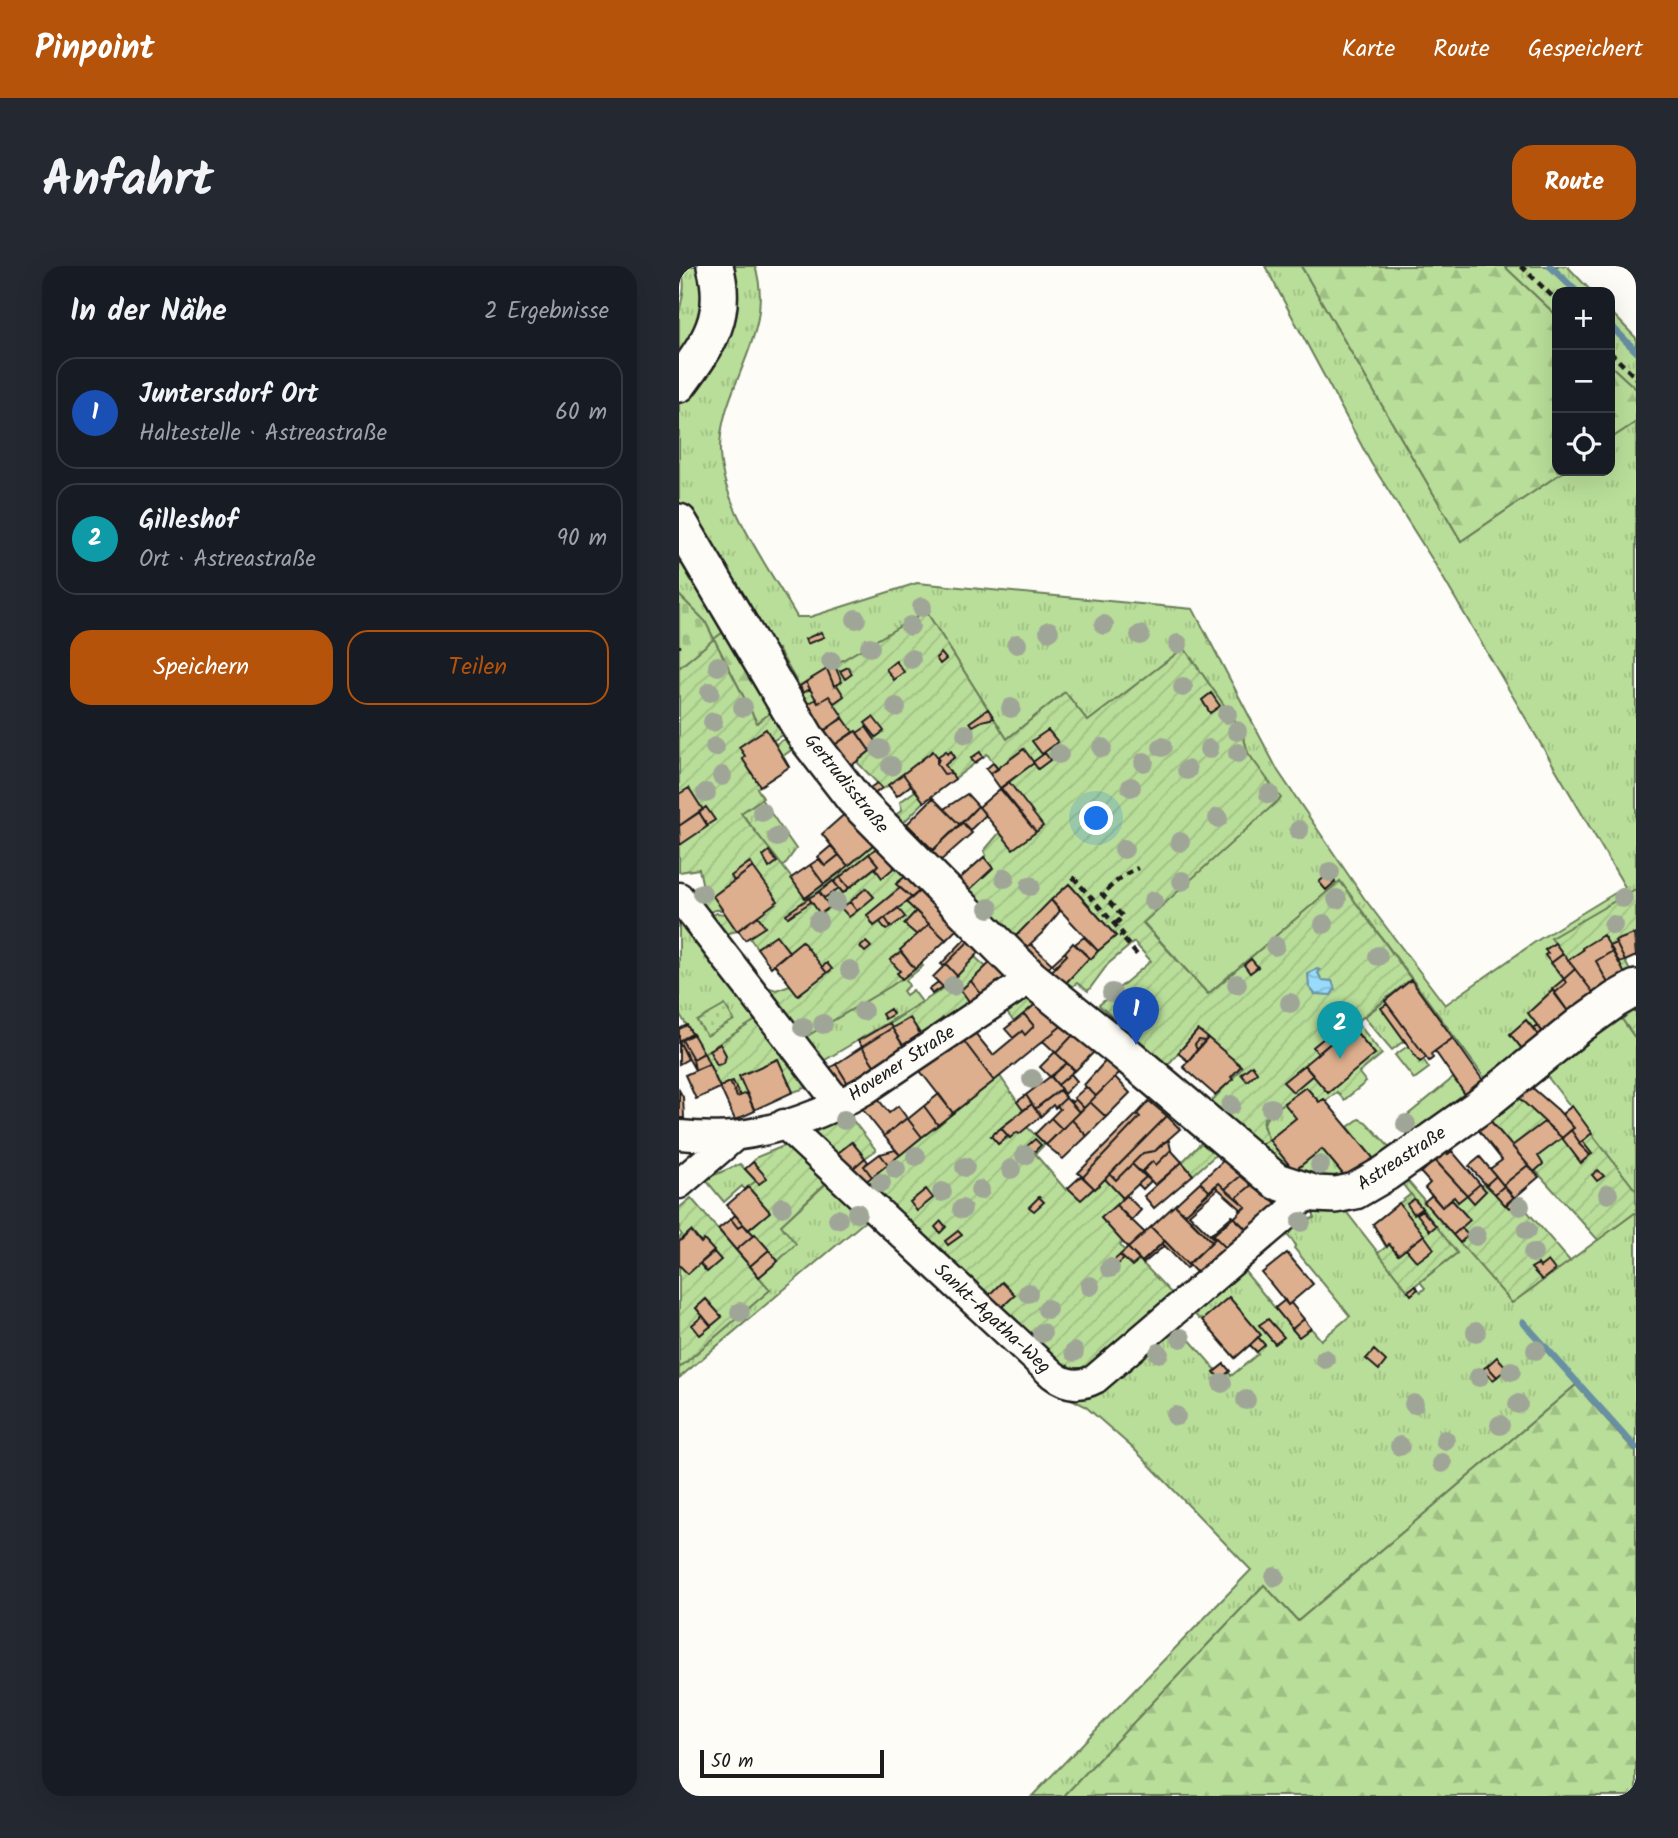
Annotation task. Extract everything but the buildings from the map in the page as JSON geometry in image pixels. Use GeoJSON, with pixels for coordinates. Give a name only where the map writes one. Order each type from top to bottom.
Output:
{"type":"FeatureCollection","features":[{"type":"Feature","properties":{"kind":"street"},"geometry":{"type":"LineString","coordinates":[[679,384],[713,334],[720,296],[715,266]]}},
{"type":"Feature","properties":{"kind":"street","name":"Gertrudisstraße"},"geometry":{"type":"LineString","coordinates":[[679,523],[825,765],[884,832],[1031,978]]}},
{"type":"Feature","properties":{"kind":"street"},"geometry":{"type":"LineString","coordinates":[[679,897],[839,1104]]}},
{"type":"Feature","properties":{"kind":"street","name":"Hovener Straße"},"geometry":{"type":"LineString","coordinates":[[679,1135],[735,1136],[783,1124],[839,1104],[865,1090],[1031,978]]}},
{"type":"Feature","properties":{"kind":"street","name":"Astreastraße"},"geometry":{"type":"LineString","coordinates":[[1031,978],[1127,1055],[1270,1177],[1283,1185],[1308,1193],[1327,1195],[1345,1194],[1375,1180],[1479,1107],[1590,1017],[1636,988]]}},
{"type":"Feature","properties":{"kind":"street","name":"Sankt-Agatha-Weg"},"geometry":{"type":"LineString","coordinates":[[783,1124],[1053,1376],[1071,1384],[1084,1384],[1095,1379],[1284,1217],[1308,1193]]}},
{"type":"Feature","properties":{"kind":"street"},"geometry":{"type":"LineString","coordinates":[[679,1184],[735,1136]]}},
{"type":"Feature","properties":{"kind":"path"},"geometry":{"type":"LineString","coordinates":[[1521,266],[1552,296]]}},
{"type":"Feature","properties":{"kind":"path"},"geometry":{"type":"LineString","coordinates":[[1615,357],[1636,378]]}},
{"type":"Feature","properties":{"kind":"path"},"geometry":{"type":"LineString","coordinates":[[1115,924],[1123,917],[1102,894],[1124,875],[1138,868]]}},
{"type":"Feature","properties":{"kind":"path"},"geometry":{"type":"LineString","coordinates":[[1073,877],[1115,924],[1123,934],[1121,936],[1139,957]]}},
{"type":"Feature","properties":{"kind":"green space"},"geometry":{"type":"Polygon","coordinates":[[[679,266],[705,266],[711,305],[679,370],[679,314],[684,284],[679,266]]]}},
{"type":"Feature","properties":{"kind":"green space"},"geometry":{"type":"Polygon","coordinates":[[[725,266],[755,266],[760,291],[759,315],[728,406],[720,453],[729,495],[738,516],[797,617],[810,617],[917,583],[1193,609],[1278,771],[1364,898],[1445,1005],[1538,940],[1625,887],[1432,559],[1371,463],[1265,266],[1301,266],[1461,541],[1557,476],[1615,476],[1615,436],[1636,422],[1636,889],[1552,938],[1555,943],[1545,950],[1548,953],[1545,955],[1564,979],[1528,1013],[1537,1025],[1533,1028],[1526,1020],[1510,1034],[1523,1050],[1489,1084],[1340,881],[1208,994],[1143,922],[1280,798],[1248,753],[1242,731],[1184,648],[1088,722],[1065,692],[1007,739],[926,611],[799,686],[778,649],[772,653],[761,646],[679,503],[679,401],[725,266]]]}},
{"type":"Feature","properties":{"kind":"green space"},"geometry":{"type":"Polygon","coordinates":[[[1301,266],[1504,266],[1552,311],[1552,476],[1557,476],[1461,541],[1301,266]]]}},
{"type":"Feature","properties":{"kind":"green space"},"geometry":{"type":"Polygon","coordinates":[[[1504,266],[1567,266],[1587,287],[1552,287],[1552,311],[1504,266]]]}},
{"type":"Feature","properties":{"kind":"green space"},"geometry":{"type":"Polygon","coordinates":[[[1615,316],[1636,338],[1636,389],[1615,370],[1615,316]]]}},
{"type":"Feature","properties":{"kind":"green space"},"geometry":{"type":"Polygon","coordinates":[[[1615,370],[1636,389],[1636,422],[1615,436],[1615,370]]]}},
{"type":"Feature","properties":{"kind":"green space"},"geometry":{"type":"Polygon","coordinates":[[[679,551],[726,630],[714,639],[705,621],[679,595],[679,551]]]}},
{"type":"Feature","properties":{"kind":"green space"},"geometry":{"type":"Polygon","coordinates":[[[679,595],[705,621],[714,639],[679,668],[679,595]]]}},
{"type":"Feature","properties":{"kind":"green space"},"geometry":{"type":"Polygon","coordinates":[[[926,611],[1007,739],[1065,692],[1088,721],[1184,648],[1242,731],[1248,753],[1281,798],[1143,923],[1208,994],[1340,881],[1411,979],[1357,1022],[1382,1054],[1359,1073],[1366,1082],[1344,1100],[1337,1092],[1326,1101],[1324,1099],[1319,1102],[1306,1087],[1264,1118],[1263,1126],[1269,1140],[1257,1147],[1209,1104],[1241,1066],[1198,1030],[1166,1067],[1099,1005],[1151,961],[1134,942],[1108,964],[1088,991],[1077,983],[1069,989],[1063,985],[1089,958],[1116,936],[1069,884],[1012,940],[955,883],[986,855],[984,851],[1000,832],[979,807],[1033,763],[1038,768],[1050,760],[1033,762],[1023,749],[998,769],[987,754],[924,802],[899,827],[891,819],[902,810],[900,802],[915,791],[904,775],[883,789],[857,762],[870,751],[856,731],[853,732],[843,718],[820,734],[792,690],[926,611]],[[1352,1027],[1340,1035],[1335,1029],[1318,1054],[1287,1079],[1293,1092],[1313,1075],[1375,1054],[1352,1027]]]}},
{"type":"Feature","properties":{"kind":"green space"},"geometry":{"type":"Polygon","coordinates":[[[726,630],[773,711],[757,723],[714,639],[726,630]]]}},
{"type":"Feature","properties":{"kind":"green space"},"geometry":{"type":"Polygon","coordinates":[[[714,639],[757,723],[773,711],[786,729],[773,741],[776,744],[786,738],[792,739],[793,749],[783,756],[789,767],[757,788],[763,798],[741,813],[808,899],[819,892],[824,898],[839,888],[843,893],[875,868],[882,877],[896,866],[908,874],[896,884],[900,888],[867,915],[874,926],[906,902],[916,911],[904,924],[917,935],[900,950],[915,969],[802,1039],[757,981],[760,978],[767,987],[776,990],[790,985],[789,951],[776,935],[757,948],[749,937],[765,927],[758,916],[737,931],[721,935],[707,917],[717,913],[725,914],[723,910],[704,914],[686,890],[703,887],[699,869],[679,872],[679,668],[714,639]]]}},
{"type":"Feature","properties":{"kind":"green space"},"geometry":{"type":"Polygon","coordinates":[[[761,799],[796,849],[783,867],[741,813],[761,799]]]}},
{"type":"Feature","properties":{"kind":"green space"},"geometry":{"type":"Polygon","coordinates":[[[874,844],[877,848],[834,882],[809,898],[806,897],[838,875],[874,844]]]}},
{"type":"Feature","properties":{"kind":"green space"},"geometry":{"type":"Polygon","coordinates":[[[1636,889],[1636,956],[1625,961],[1633,977],[1595,995],[1551,938],[1636,889]]]}},
{"type":"Feature","properties":{"kind":"green space"},"geometry":{"type":"Polygon","coordinates":[[[679,915],[759,1018],[704,1053],[679,1013],[679,915]]]}},
{"type":"Feature","properties":{"kind":"green space"},"geometry":{"type":"Polygon","coordinates":[[[975,957],[986,967],[961,990],[970,1003],[949,1019],[943,1018],[944,1020],[921,1035],[910,1018],[892,1028],[889,1024],[944,988],[975,957]]]}},
{"type":"Feature","properties":{"kind":"green space"},"geometry":{"type":"Polygon","coordinates":[[[921,964],[923,966],[906,980],[909,986],[903,991],[906,995],[913,990],[922,1002],[820,1063],[802,1039],[891,986],[921,964]]]}},
{"type":"Feature","properties":{"kind":"green space"},"geometry":{"type":"Polygon","coordinates":[[[1017,1001],[1039,1001],[1014,1022],[1003,1007],[1017,1001]]]}},
{"type":"Feature","properties":{"kind":"green space"},"geometry":{"type":"Polygon","coordinates":[[[1385,1001],[1387,1004],[1382,1008],[1405,1040],[1392,1050],[1364,1017],[1385,1001]]]}},
{"type":"Feature","properties":{"kind":"green space"},"geometry":{"type":"Polygon","coordinates":[[[1636,1003],[1636,1039],[1617,1012],[1636,1003]]]}},
{"type":"Feature","properties":{"kind":"green space"},"geometry":{"type":"Polygon","coordinates":[[[725,1005],[734,1020],[707,1036],[697,1021],[725,1005]]]}},
{"type":"Feature","properties":{"kind":"green space"},"geometry":{"type":"Polygon","coordinates":[[[1617,1012],[1636,1039],[1636,1191],[1543,1071],[1617,1012]]]}},
{"type":"Feature","properties":{"kind":"green space"},"geometry":{"type":"Polygon","coordinates":[[[759,1018],[812,1086],[793,1092],[777,1059],[740,1076],[747,1093],[737,1097],[730,1082],[720,1087],[704,1053],[759,1018]]]}},
{"type":"Feature","properties":{"kind":"green space"},"geometry":{"type":"Polygon","coordinates":[[[1408,1046],[1429,1068],[1414,1079],[1395,1055],[1408,1046]]]}},
{"type":"Feature","properties":{"kind":"green space"},"geometry":{"type":"Polygon","coordinates":[[[1000,1076],[1023,1110],[991,1136],[998,1144],[1027,1127],[1045,1144],[1035,1154],[1066,1190],[1068,1188],[1081,1200],[1105,1179],[1123,1198],[1101,1218],[1123,1242],[1120,1245],[1124,1250],[1128,1248],[1175,1297],[1088,1373],[1070,1372],[863,1183],[1000,1076]]]}},
{"type":"Feature","properties":{"kind":"green space"},"geometry":{"type":"Polygon","coordinates":[[[1453,1078],[1469,1100],[1407,1143],[1404,1118],[1453,1078]]]}},
{"type":"Feature","properties":{"kind":"green space"},"geometry":{"type":"Polygon","coordinates":[[[1517,1096],[1562,1138],[1581,1163],[1590,1155],[1579,1144],[1591,1133],[1636,1191],[1636,1212],[1598,1240],[1490,1120],[1517,1096]]]}},
{"type":"Feature","properties":{"kind":"green space"},"geometry":{"type":"Polygon","coordinates":[[[1284,1103],[1347,1179],[1291,1170],[1257,1147],[1269,1140],[1264,1128],[1266,1118],[1284,1103]]]}},
{"type":"Feature","properties":{"kind":"green space"},"geometry":{"type":"Polygon","coordinates":[[[848,1114],[876,1150],[865,1158],[851,1142],[834,1156],[811,1134],[848,1114]]]}},
{"type":"Feature","properties":{"kind":"green space"},"geometry":{"type":"Polygon","coordinates":[[[1359,1119],[1366,1122],[1393,1151],[1363,1167],[1374,1159],[1348,1127],[1359,1119]]]}},
{"type":"Feature","properties":{"kind":"green space"},"geometry":{"type":"Polygon","coordinates":[[[1204,1140],[1218,1153],[1193,1175],[1182,1162],[1204,1140]]]}},
{"type":"Feature","properties":{"kind":"green space"},"geometry":{"type":"Polygon","coordinates":[[[791,1143],[830,1179],[781,1225],[796,1244],[778,1261],[749,1230],[769,1212],[748,1187],[756,1181],[759,1184],[766,1178],[753,1162],[757,1157],[791,1143]]]}},
{"type":"Feature","properties":{"kind":"green space"},"geometry":{"type":"Polygon","coordinates":[[[740,1164],[756,1181],[745,1190],[742,1186],[724,1202],[705,1179],[740,1164]]]}},
{"type":"Feature","properties":{"kind":"green space"},"geometry":{"type":"Polygon","coordinates":[[[1405,1178],[1512,1303],[1636,1212],[1636,1452],[1576,1385],[1298,1621],[1264,1585],[1064,1796],[1032,1796],[1251,1570],[1135,1450],[1085,1406],[1062,1394],[870,1217],[679,1378],[679,1368],[770,1290],[759,1277],[778,1261],[781,1225],[830,1180],[896,1213],[1189,1339],[1216,1370],[1224,1364],[1231,1376],[1258,1354],[1250,1345],[1235,1358],[1191,1310],[1241,1267],[1299,1337],[1311,1328],[1321,1340],[1350,1316],[1294,1248],[1296,1245],[1284,1231],[1302,1215],[1306,1220],[1314,1218],[1314,1208],[1344,1209],[1408,1291],[1415,1286],[1421,1292],[1425,1288],[1420,1282],[1457,1253],[1400,1181],[1405,1178]]]}},
{"type":"Feature","properties":{"kind":"green space"},"geometry":{"type":"Polygon","coordinates":[[[1485,1183],[1515,1197],[1570,1261],[1512,1303],[1460,1243],[1468,1235],[1461,1228],[1470,1220],[1451,1199],[1454,1197],[1459,1201],[1485,1183]]]}},
{"type":"Feature","properties":{"kind":"green space"},"geometry":{"type":"Polygon","coordinates":[[[1411,1194],[1457,1253],[1408,1291],[1378,1253],[1386,1247],[1373,1224],[1411,1194]]]}},
{"type":"Feature","properties":{"kind":"green space"},"geometry":{"type":"Polygon","coordinates":[[[691,1198],[770,1290],[679,1368],[679,1238],[682,1235],[679,1231],[679,1208],[691,1198]],[[706,1299],[696,1308],[711,1326],[721,1317],[706,1299]]]}},
{"type":"Feature","properties":{"kind":"green space"},"geometry":{"type":"Polygon","coordinates":[[[1576,1385],[1636,1452],[1636,1796],[1064,1796],[1264,1585],[1298,1621],[1576,1385]]]}},
{"type":"Feature","properties":{"kind":"water"},"geometry":{"type":"Polygon","coordinates":[[[1320,970],[1318,973],[1322,980],[1332,981],[1335,989],[1331,995],[1315,994],[1309,987],[1308,974],[1320,970]]]}},
{"type":"Feature","properties":{"kind":"waterway"},"geometry":{"type":"LineString","coordinates":[[1550,266],[1572,287]]}},
{"type":"Feature","properties":{"kind":"waterway"},"geometry":{"type":"LineString","coordinates":[[1615,330],[1636,351]]}},
{"type":"Feature","properties":{"kind":"waterway"},"geometry":{"type":"LineString","coordinates":[[1523,1322],[1636,1448]]}},
{"type":"Feature","properties":{"kind":"place","name":"Juntersdorf Ort"},"geometry":{"type":"Point","coordinates":[1136,1045]}},
{"type":"Feature","properties":{"kind":"place","name":"Gilleshof"},"geometry":{"type":"Point","coordinates":[1340,1059]}}]}
